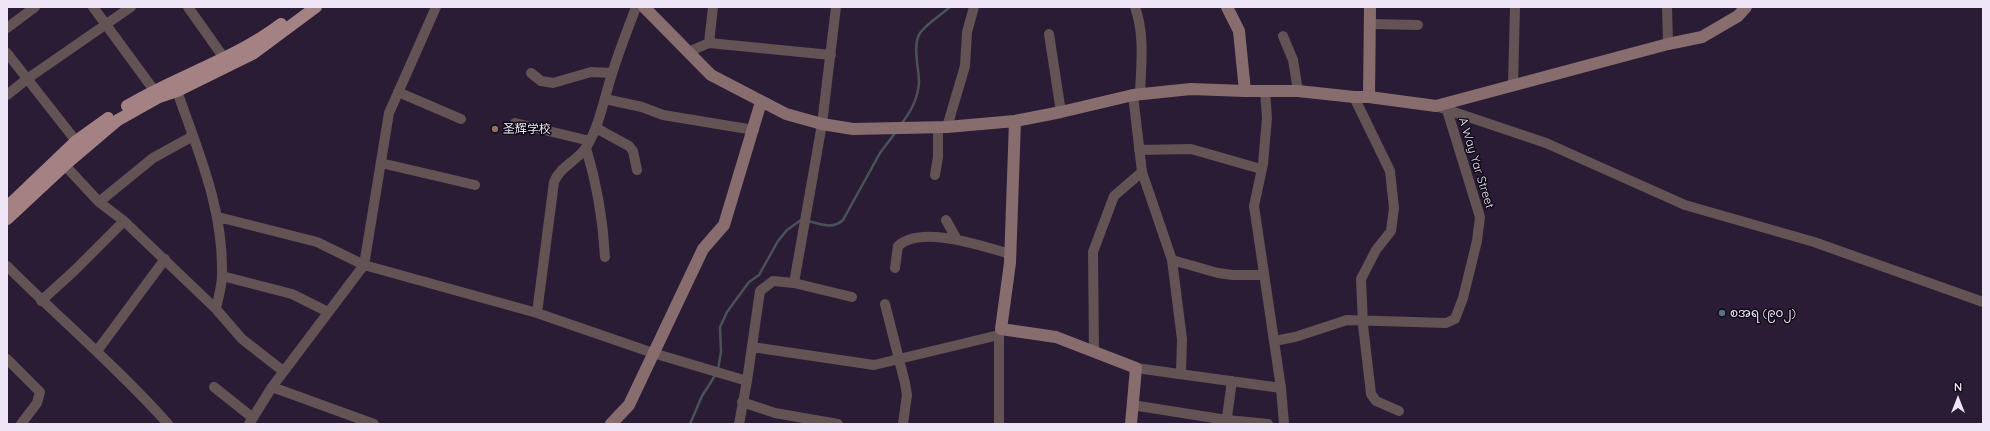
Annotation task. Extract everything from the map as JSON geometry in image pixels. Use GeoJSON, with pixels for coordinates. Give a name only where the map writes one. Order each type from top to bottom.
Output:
{"type":"FeatureCollection","features":[{"type":"Feature","properties":{"kind":"main road"},"geometry":{"type":"LineString","coordinates":[[7,219],[62,161],[76,141],[115,113],[224,58],[272,31],[303,7]]}},
{"type":"Feature","properties":{"kind":"main road"},"geometry":{"type":"LineString","coordinates":[[7,205],[62,161],[156,93],[177,91],[254,53],[316,7]]}},
{"type":"Feature","properties":{"kind":"street"},"geometry":{"type":"LineString","coordinates":[[7,28],[35,7]]}},
{"type":"Feature","properties":{"kind":"street"},"geometry":{"type":"LineString","coordinates":[[93,7],[156,93]]}},
{"type":"Feature","properties":{"kind":"street"},"geometry":{"type":"LineString","coordinates":[[7,95],[27,78],[131,7]]}},
{"type":"Feature","properties":{"kind":"street"},"geometry":{"type":"LineString","coordinates":[[188,7],[224,58]]}},
{"type":"Feature","properties":{"kind":"street"},"geometry":{"type":"LineString","coordinates":[[214,387],[251,421],[272,387],[364,265],[389,114],[436,7]]}},
{"type":"Feature","properties":{"kind":"street"},"geometry":{"type":"LineString","coordinates":[[537,313],[554,182],[561,170],[575,161],[588,144],[596,128],[612,73],[636,7]]}},
{"type":"Feature","properties":{"kind":"street"},"geometry":{"type":"LineString","coordinates":[[644,7],[711,75],[786,114],[822,124],[853,129],[942,127],[1015,121],[1061,112],[1136,94],[1191,89],[1298,91],[1354,98],[1369,97],[1441,108],[1546,143],[1685,205],[1814,242],[1983,302]]}},
{"type":"Feature","properties":{"kind":"street"},"geometry":{"type":"LineString","coordinates":[[709,43],[713,7]]}},
{"type":"Feature","properties":{"kind":"street"},"geometry":{"type":"LineString","coordinates":[[794,283],[806,224],[822,124],[832,56],[836,7]]}},
{"type":"Feature","properties":{"kind":"street"},"geometry":{"type":"LineString","coordinates":[[935,175],[942,127],[965,66],[967,32],[974,7]]}},
{"type":"Feature","properties":{"kind":"street"},"geometry":{"type":"LineString","coordinates":[[1134,7],[1140,22],[1141,34],[1136,94],[1142,172],[1172,260],[1182,339],[1181,374]]}},
{"type":"Feature","properties":{"kind":"street"},"geometry":{"type":"LineString","coordinates":[[1227,7],[1239,31],[1245,91]]}},
{"type":"Feature","properties":{"kind":"street"},"geometry":{"type":"LineString","coordinates":[[1369,97],[1370,7]]}},
{"type":"Feature","properties":{"kind":"street"},"geometry":{"type":"LineString","coordinates":[[1513,85],[1515,7]]}},
{"type":"Feature","properties":{"kind":"street"},"geometry":{"type":"LineString","coordinates":[[1667,7],[1668,44]]}},
{"type":"Feature","properties":{"kind":"street"},"geometry":{"type":"LineString","coordinates":[[1441,108],[1513,85],[1668,44],[1702,37],[1738,16],[1746,7]]}},
{"type":"Feature","properties":{"kind":"street"},"geometry":{"type":"LineString","coordinates":[[1370,24],[1418,25]]}},
{"type":"Feature","properties":{"kind":"street"},"geometry":{"type":"LineString","coordinates":[[1049,34],[1061,112]]}},
{"type":"Feature","properties":{"kind":"street"},"geometry":{"type":"LineString","coordinates":[[1283,36],[1294,60],[1298,91]]}},
{"type":"Feature","properties":{"kind":"street"},"geometry":{"type":"LineString","coordinates":[[688,52],[709,43],[832,56]]}},
{"type":"Feature","properties":{"kind":"street"},"geometry":{"type":"LineString","coordinates":[[7,53],[76,141]]}},
{"type":"Feature","properties":{"kind":"street"},"geometry":{"type":"LineString","coordinates":[[531,73],[541,81],[554,83],[591,72],[612,73]]}},
{"type":"Feature","properties":{"kind":"street"},"geometry":{"type":"LineString","coordinates":[[1265,90],[1267,118],[1261,169],[1254,206],[1281,388],[1284,424]]}},
{"type":"Feature","properties":{"kind":"street"},"geometry":{"type":"LineString","coordinates":[[177,91],[202,159],[218,217],[222,276],[216,309]]}},
{"type":"Feature","properties":{"kind":"street"},"geometry":{"type":"LineString","coordinates":[[398,92],[461,119]]}},
{"type":"Feature","properties":{"kind":"street"},"geometry":{"type":"LineString","coordinates":[[1354,98],[1390,171],[1394,208],[1391,231],[1376,250],[1361,279],[1363,322],[1371,394],[1376,401],[1399,411]]}},
{"type":"Feature","properties":{"kind":"street"},"geometry":{"type":"LineString","coordinates":[[605,99],[642,107],[663,114],[754,130]]}},
{"type":"Feature","properties":{"kind":"street"},"geometry":{"type":"LineString","coordinates":[[611,424],[628,405],[703,249],[724,225],[754,130],[761,102]]}},
{"type":"Feature","properties":{"kind":"street","name":"A Way Yar Street"},"geometry":{"type":"LineString","coordinates":[[1363,322],[1446,323],[1455,320],[1463,298],[1477,241],[1480,217],[1441,108]]}},
{"type":"Feature","properties":{"kind":"street"},"geometry":{"type":"LineString","coordinates":[[999,424],[1000,332],[1010,254],[1015,121]]}},
{"type":"Feature","properties":{"kind":"street"},"geometry":{"type":"LineString","coordinates":[[515,123],[588,144]]}},
{"type":"Feature","properties":{"kind":"street"},"geometry":{"type":"LineString","coordinates":[[596,128],[629,146],[633,151],[637,170]]}},
{"type":"Feature","properties":{"kind":"street"},"geometry":{"type":"LineString","coordinates":[[99,202],[153,158],[193,136]]}},
{"type":"Feature","properties":{"kind":"street"},"geometry":{"type":"LineString","coordinates":[[588,144],[603,222],[605,258]]}},
{"type":"Feature","properties":{"kind":"street"},"geometry":{"type":"LineString","coordinates":[[1140,150],[1191,149],[1261,169]]}},
{"type":"Feature","properties":{"kind":"street"},"geometry":{"type":"LineString","coordinates":[[62,161],[99,202],[124,221],[165,259],[216,309],[242,339],[284,371]]}},
{"type":"Feature","properties":{"kind":"street"},"geometry":{"type":"LineString","coordinates":[[381,163],[475,185]]}},
{"type":"Feature","properties":{"kind":"street"},"geometry":{"type":"LineString","coordinates":[[1094,352],[1093,252],[1114,196],[1142,172]]}},
{"type":"Feature","properties":{"kind":"street"},"geometry":{"type":"LineString","coordinates":[[218,217],[317,242],[364,265],[537,313],[653,353],[747,381]]}},
{"type":"Feature","properties":{"kind":"street"},"geometry":{"type":"LineString","coordinates":[[946,220],[956,238]]}},
{"type":"Feature","properties":{"kind":"street"},"geometry":{"type":"LineString","coordinates":[[41,300],[74,272],[124,221]]}},
{"type":"Feature","properties":{"kind":"street"},"geometry":{"type":"LineString","coordinates":[[895,268],[898,246],[902,243],[920,238],[956,238],[1010,254]]}},
{"type":"Feature","properties":{"kind":"street"},"geometry":{"type":"LineString","coordinates":[[97,351],[165,259]]}},
{"type":"Feature","properties":{"kind":"street"},"geometry":{"type":"LineString","coordinates":[[1172,260],[1218,273],[1233,275],[1264,275]]}},
{"type":"Feature","properties":{"kind":"street"},"geometry":{"type":"LineString","coordinates":[[7,266],[41,300],[97,351],[168,424]]}},
{"type":"Feature","properties":{"kind":"street"},"geometry":{"type":"LineString","coordinates":[[222,276],[292,294],[328,312]]}},
{"type":"Feature","properties":{"kind":"street"},"geometry":{"type":"LineString","coordinates":[[739,424],[760,291],[773,281],[794,283],[852,297]]}},
{"type":"Feature","properties":{"kind":"street"},"geometry":{"type":"LineString","coordinates":[[885,304],[900,359],[907,395],[903,424]]}},
{"type":"Feature","properties":{"kind":"street"},"geometry":{"type":"LineString","coordinates":[[1274,341],[1295,337],[1347,320],[1363,322]]}},
{"type":"Feature","properties":{"kind":"street"},"geometry":{"type":"LineString","coordinates":[[752,347],[874,365],[1000,332],[1056,337],[1136,368],[1281,388]]}},
{"type":"Feature","properties":{"kind":"street"},"geometry":{"type":"LineString","coordinates":[[7,359],[40,392],[37,403],[21,424]]}},
{"type":"Feature","properties":{"kind":"street"},"geometry":{"type":"LineString","coordinates":[[1130,424],[1136,368]]}},
{"type":"Feature","properties":{"kind":"street"},"geometry":{"type":"LineString","coordinates":[[1227,422],[1232,381]]}},
{"type":"Feature","properties":{"kind":"street"},"geometry":{"type":"LineString","coordinates":[[272,387],[374,424]]}},
{"type":"Feature","properties":{"kind":"street"},"geometry":{"type":"LineString","coordinates":[[742,402],[776,413],[838,424]]}},
{"type":"Feature","properties":{"kind":"street"},"geometry":{"type":"LineString","coordinates":[[1132,405],[1227,422],[1268,424]]}},
{"type":"Feature","properties":{"kind":"waterway"},"geometry":{"type":"LineString","coordinates":[[901,124],[908,115],[917,94],[919,76],[916,57],[916,44],[920,33],[950,7]]}},
{"type":"Feature","properties":{"kind":"waterway"},"geometry":{"type":"LineString","coordinates":[[808,221],[831,226],[843,220],[880,153],[895,133]]}},
{"type":"Feature","properties":{"kind":"waterway"},"geometry":{"type":"LineString","coordinates":[[718,369],[721,352],[720,327],[727,312],[749,282],[759,275],[778,241],[787,230],[801,220]]}},
{"type":"Feature","properties":{"kind":"waterway"},"geometry":{"type":"LineString","coordinates":[[690,424],[702,396],[716,374]]}},
{"type":"Feature","properties":{"kind":"place","name":"圣辉学校"},"geometry":{"type":"Point","coordinates":[495,129]}},
{"type":"Feature","properties":{"kind":"place","name":"စအရ (၉၀၂)"},"geometry":{"type":"Point","coordinates":[1722,313]}}]}
